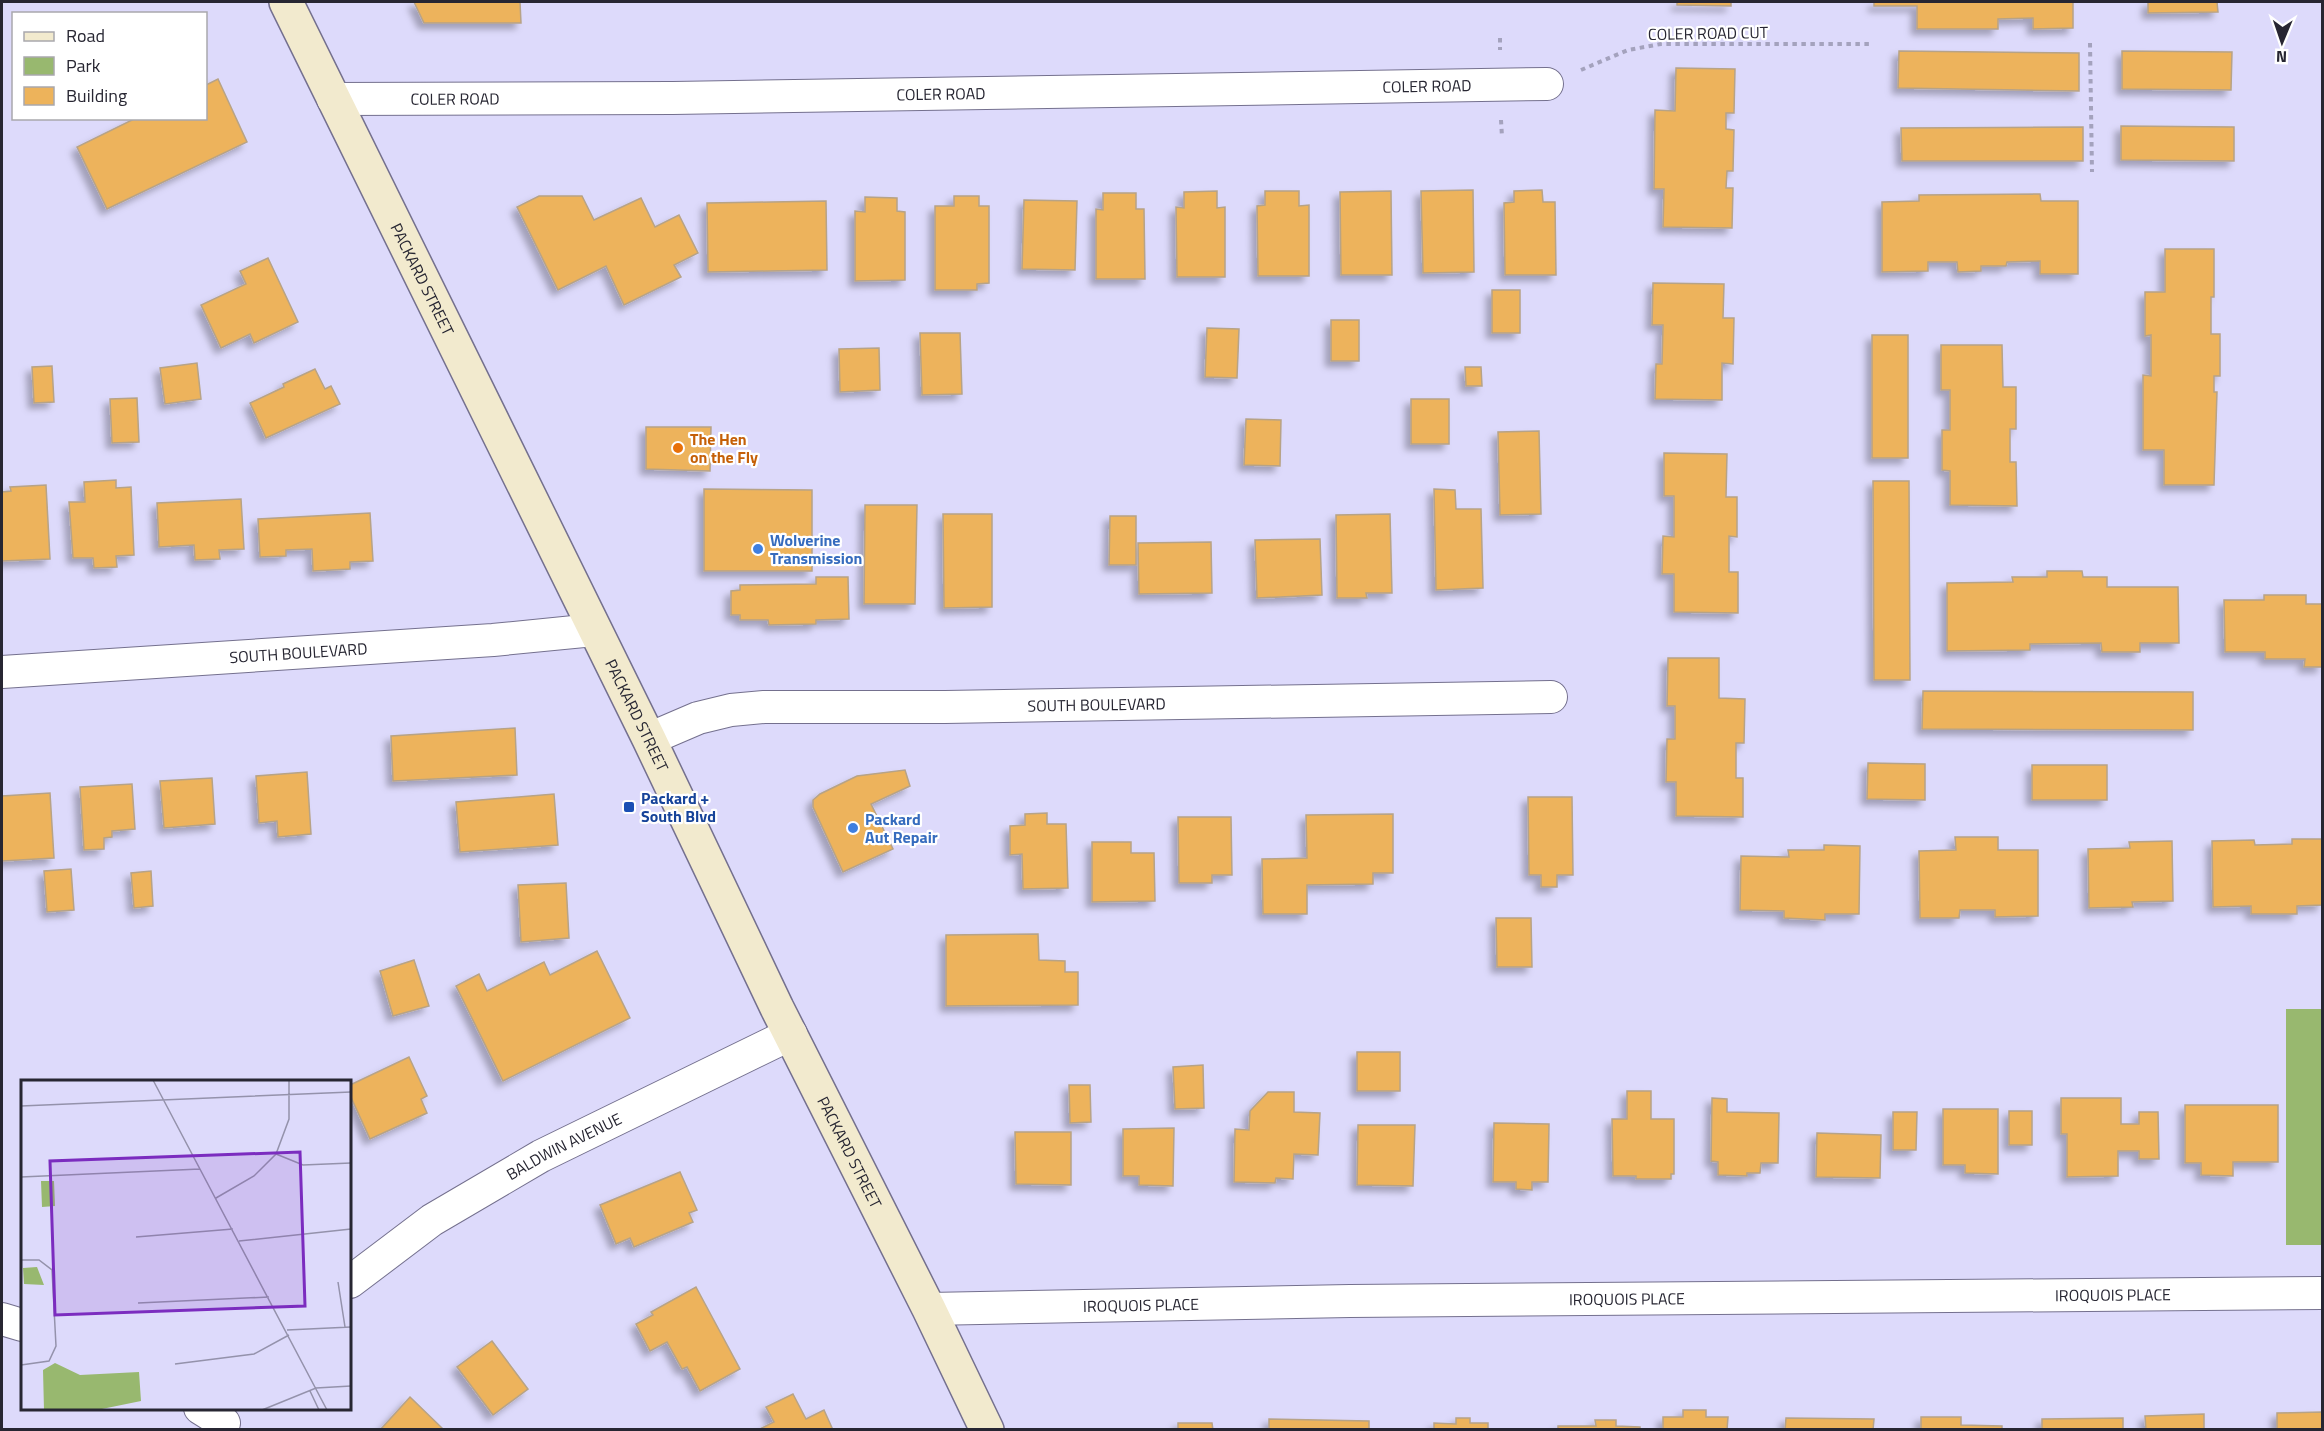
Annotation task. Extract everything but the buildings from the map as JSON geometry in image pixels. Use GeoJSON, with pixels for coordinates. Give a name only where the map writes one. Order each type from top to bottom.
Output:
{"type":"FeatureCollection","features":[{"type":"Feature","properties":{"kind":"main road","name":"PACKARD STREET"},"geometry":{"type":"LineString","coordinates":[[286,2],[987,1430]]}},
{"type":"Feature","properties":{"kind":"street","name":"COLER ROAD"},"geometry":{"type":"LineString","coordinates":[[333,99],[673,98],[1547,84]]}},
{"type":"Feature","properties":{"kind":"street","name":"SOUTH BOULEVARD"},"geometry":{"type":"LineString","coordinates":[[2,672],[493,640],[594,630]]}},
{"type":"Feature","properties":{"kind":"street","name":"SOUTH BOULEVARD"},"geometry":{"type":"LineString","coordinates":[[649,739],[698,718],[731,710],[764,707],[1551,697]]}},
{"type":"Feature","properties":{"kind":"street","name":"BALDWIN AVENUE"},"geometry":{"type":"LineString","coordinates":[[351,1280],[432,1220],[541,1156],[791,1034]]}},
{"type":"Feature","properties":{"kind":"street","name":"IROQUOIS PLACE"},"geometry":{"type":"LineString","coordinates":[[929,1309],[1350,1301],[2322,1293]]}},
{"type":"Feature","properties":{"kind":"street"},"geometry":{"type":"LineString","coordinates":[[2,1319],[21,1325]]}},
{"type":"Feature","properties":{"kind":"path"},"geometry":{"type":"LineString","coordinates":[[2090,43],[2092,172]]}},
{"type":"Feature","properties":{"kind":"path","name":"COLER ROAD CUT"},"geometry":{"type":"LineString","coordinates":[[1547,84],[1628,50],[1661,44],[1873,44]]}},
{"type":"Feature","properties":{"kind":"green space"},"geometry":{"type":"Polygon","coordinates":[[[2286,1009],[2322,1009],[2322,1245],[2286,1245],[2286,1009]]]}},
{"type":"Feature","properties":{"kind":"place","name":"The Hen on the Fly"},"geometry":{"type":"Point","coordinates":[678,448]}},
{"type":"Feature","properties":{"kind":"place","name":"Wolverine Transmission"},"geometry":{"type":"Point","coordinates":[758,549]}},
{"type":"Feature","properties":{"kind":"place","name":"Packard + South Blvd"},"geometry":{"type":"Point","coordinates":[629,807]}},
{"type":"Feature","properties":{"kind":"place","name":"Packard Aut Repair"},"geometry":{"type":"Point","coordinates":[853,828]}}]}
